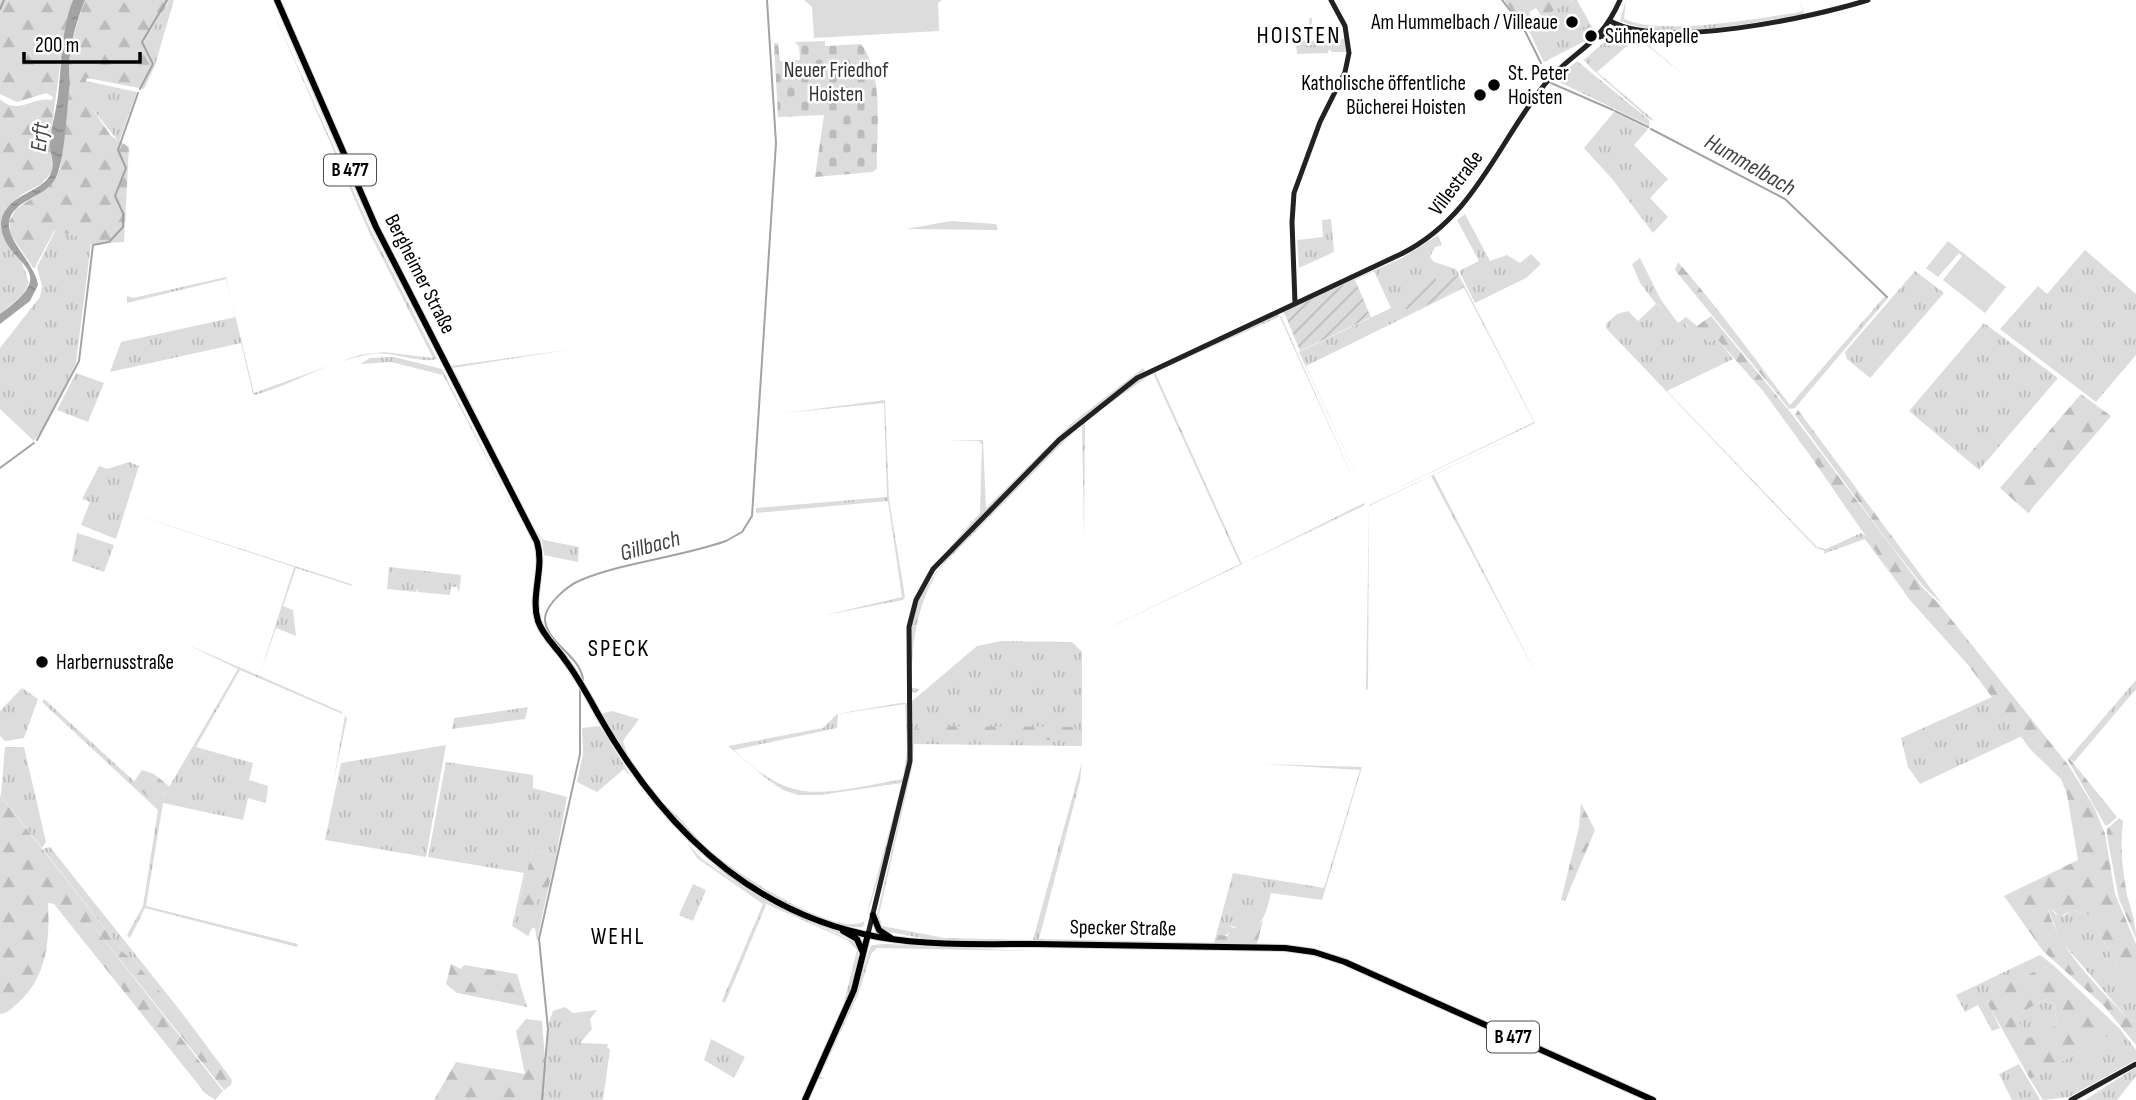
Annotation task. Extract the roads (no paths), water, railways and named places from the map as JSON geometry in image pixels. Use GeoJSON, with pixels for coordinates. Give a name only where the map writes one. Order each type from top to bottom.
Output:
{"type":"FeatureCollection","features":[{"type":"Feature","properties":{"kind":"main road","name":"Bergheimer Straße"},"geometry":{"type":"LineString","coordinates":[[277,0],[376,227],[528,523]]}},
{"type":"Feature","properties":{"kind":"main road"},"geometry":{"type":"LineString","coordinates":[[1295,303],[1292,222],[1294,193],[1321,122],[1345,72],[1349,53],[1345,26],[1331,0]]}},
{"type":"Feature","properties":{"kind":"main road","name":"Villestraße"},"geometry":{"type":"LineString","coordinates":[[873,915],[911,754],[909,627],[919,594],[933,569],[1059,440],[1100,405],[1153,369],[1413,248],[1438,233],[1466,201],[1548,80],[1598,38],[1620,0]]}},
{"type":"Feature","properties":{"kind":"main road"},"geometry":{"type":"LineString","coordinates":[[1598,38],[1612,30],[1624,28],[1678,31],[1749,26],[1807,16],[1868,0]]}},
{"type":"Feature","properties":{"kind":"main road"},"geometry":{"type":"LineString","coordinates":[[1609,21],[1624,28]]}},
{"type":"Feature","properties":{"kind":"main road","name":"Specker Straße"},"geometry":{"type":"LineString","coordinates":[[528,523],[538,546],[538,621],[602,721],[616,736],[626,761],[668,817],[715,862],[768,897],[834,926],[892,939],[961,944],[1308,950],[1345,962],[1653,1100]]}},
{"type":"Feature","properties":{"kind":"main road"},"geometry":{"type":"LineString","coordinates":[[805,1100],[846,1008],[873,915]]}},
{"type":"Feature","properties":{"kind":"main road"},"geometry":{"type":"LineString","coordinates":[[873,915],[879,930],[892,939]]}},
{"type":"Feature","properties":{"kind":"main road"},"geometry":{"type":"LineString","coordinates":[[834,926],[857,939],[863,955]]}},
{"type":"Feature","properties":{"kind":"main road"},"geometry":{"type":"LineString","coordinates":[[2071,1100],[2136,1064]]}},
{"type":"Feature","properties":{"kind":"water","name":"Erft"},"geometry":{"type":"Polygon","coordinates":[[[73,0],[85,0],[70,52],[67,119],[58,171],[50,186],[16,208],[9,222],[12,237],[32,269],[38,285],[30,301],[0,324],[0,314],[20,298],[29,286],[30,275],[3,237],[1,222],[10,204],[43,184],[52,170],[51,138],[64,35],[73,0]]]}},
{"type":"Feature","properties":{"kind":"waterway"},"geometry":{"type":"LineString","coordinates":[[0,9],[4,0]]}},
{"type":"Feature","properties":{"kind":"waterway"},"geometry":{"type":"LineString","coordinates":[[140,89],[153,64],[142,42],[167,0]]}},
{"type":"Feature","properties":{"kind":"waterway","name":"Gillbach"},"geometry":{"type":"LineString","coordinates":[[583,681],[577,664],[546,627],[546,613],[558,596],[576,582],[598,574],[726,541],[742,532],[752,516],[776,143],[767,0]]}},
{"type":"Feature","properties":{"kind":"waterway","name":"Hummelbach"},"geometry":{"type":"LineString","coordinates":[[1502,0],[1523,27],[1541,63]]}},
{"type":"Feature","properties":{"kind":"waterway","name":"Hummelbach"},"geometry":{"type":"LineString","coordinates":[[1551,83],[1613,110]]}},
{"type":"Feature","properties":{"kind":"waterway"},"geometry":{"type":"LineString","coordinates":[[37,440],[79,361],[93,245],[109,242],[123,227],[123,213],[115,196],[126,168],[118,150],[138,93]]}},
{"type":"Feature","properties":{"kind":"waterway","name":"Hummelbach"},"geometry":{"type":"LineString","coordinates":[[1615,111],[1648,127]]}},
{"type":"Feature","properties":{"kind":"waterway","name":"Hummelbach"},"geometry":{"type":"LineString","coordinates":[[1651,129],[1785,199],[1887,297]]}},
{"type":"Feature","properties":{"kind":"waterway"},"geometry":{"type":"LineString","coordinates":[[0,468],[34,443]]}},
{"type":"Feature","properties":{"kind":"waterway","name":"Gillbach"},"geometry":{"type":"LineString","coordinates":[[542,1100],[548,1029],[539,939],[580,754],[580,690]]}},
{"type":"Feature","properties":{"kind":"place","name":"Am Hummelbach / Villeaue"},"geometry":{"type":"Point","coordinates":[1572,22]}},
{"type":"Feature","properties":{"kind":"place","name":"Sühnekapelle"},"geometry":{"type":"Point","coordinates":[1591,36]}},
{"type":"Feature","properties":{"kind":"place","name":"St. Peter Hoisten"},"geometry":{"type":"Point","coordinates":[1494,85]}},
{"type":"Feature","properties":{"kind":"place","name":"Katholische öffentliche Bücherei Hoisten"},"geometry":{"type":"Point","coordinates":[1480,95]}},
{"type":"Feature","properties":{"kind":"place","name":"Harbernusstraße"},"geometry":{"type":"Point","coordinates":[42,662]}},
{"type":"Feature","properties":{"kind":"district","name":"HOISTEN"},"geometry":{"type":"Point","coordinates":[1299,35]}},
{"type":"Feature","properties":{"kind":"district","name":"SPECK"},"geometry":{"type":"Point","coordinates":[619,648]}},
{"type":"Feature","properties":{"kind":"district","name":"WEHL"},"geometry":{"type":"Point","coordinates":[618,936]}},
{"type":"Feature","properties":{"kind":"park label","name":"Neuer Friedhof Hoisten"},"geometry":{"type":"Point","coordinates":[836,82]}}]}
